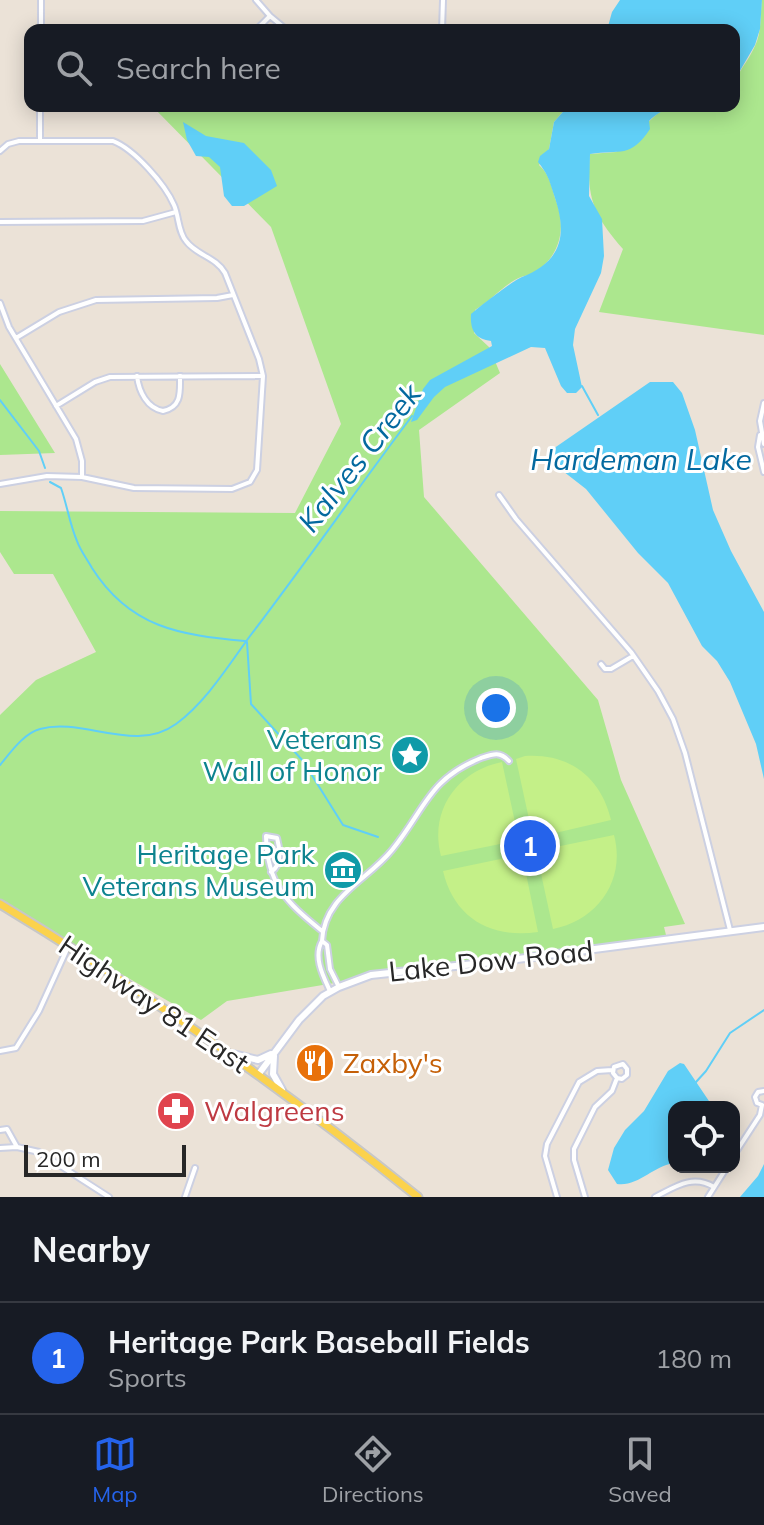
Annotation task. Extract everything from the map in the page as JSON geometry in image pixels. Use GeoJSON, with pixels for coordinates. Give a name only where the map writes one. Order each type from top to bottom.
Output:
{"type":"FeatureCollection","features":[{"type":"Feature","properties":{"kind":"main road","name":"Highway 81 East"},"geometry":{"type":"LineString","coordinates":[[0,904],[69,945],[227,1052],[418,1197]]}},
{"type":"Feature","properties":{"kind":"street"},"geometry":{"type":"LineString","coordinates":[[41,0],[41,24]]}},
{"type":"Feature","properties":{"kind":"street"},"geometry":{"type":"LineString","coordinates":[[256,0],[280,24]]}},
{"type":"Feature","properties":{"kind":"street"},"geometry":{"type":"LineString","coordinates":[[442,24],[443,0]]}},
{"type":"Feature","properties":{"kind":"street"},"geometry":{"type":"LineString","coordinates":[[262,24],[270,16]]}},
{"type":"Feature","properties":{"kind":"street"},"geometry":{"type":"LineString","coordinates":[[40,112],[40,141]]}},
{"type":"Feature","properties":{"kind":"street"},"geometry":{"type":"LineString","coordinates":[[0,151],[13,142],[118,143],[159,181],[176,212],[184,239],[220,265],[259,359],[263,376],[257,470],[245,485],[232,489],[134,488],[59,475],[0,484]]}},
{"type":"Feature","properties":{"kind":"street"},"geometry":{"type":"LineString","coordinates":[[0,222],[143,221],[176,212]]}},
{"type":"Feature","properties":{"kind":"street"},"geometry":{"type":"LineString","coordinates":[[16,338],[59,312],[96,300],[217,298],[233,295]]}},
{"type":"Feature","properties":{"kind":"street"},"geometry":{"type":"LineString","coordinates":[[0,303],[16,338],[79,446],[82,477]]}},
{"type":"Feature","properties":{"kind":"street"},"geometry":{"type":"LineString","coordinates":[[137,376],[148,403],[163,411],[178,401],[180,376]]}},
{"type":"Feature","properties":{"kind":"street"},"geometry":{"type":"LineString","coordinates":[[56,406],[101,379],[263,376]]}},
{"type":"Feature","properties":{"kind":"street"},"geometry":{"type":"LineString","coordinates":[[757,398],[764,403],[758,447],[764,472]]}},
{"type":"Feature","properties":{"kind":"street"},"geometry":{"type":"LineString","coordinates":[[760,433],[764,444]]}},
{"type":"Feature","properties":{"kind":"street"},"geometry":{"type":"LineString","coordinates":[[499,495],[633,656],[658,691],[679,737],[731,932]]}},
{"type":"Feature","properties":{"kind":"street"},"geometry":{"type":"LineString","coordinates":[[601,664],[605,669],[611,669],[633,656]]}},
{"type":"Feature","properties":{"kind":"street"},"geometry":{"type":"LineString","coordinates":[[330,991],[323,976],[318,947],[335,903],[394,849],[440,781],[464,765],[494,754],[500,754],[509,761]]}},
{"type":"Feature","properties":{"kind":"street"},"geometry":{"type":"LineString","coordinates":[[266,829],[268,866],[273,879],[300,913],[322,931]]}},
{"type":"Feature","properties":{"kind":"street"},"geometry":{"type":"LineString","coordinates":[[266,836],[278,841],[279,861],[271,872]]}},
{"type":"Feature","properties":{"kind":"street","name":"Lake Dow Road"},"geometry":{"type":"LineString","coordinates":[[258,1075],[305,1014],[330,991],[371,975],[764,927]]}},
{"type":"Feature","properties":{"kind":"street"},"geometry":{"type":"LineString","coordinates":[[322,941],[327,945],[332,972],[339,987]]}},
{"type":"Feature","properties":{"kind":"street"},"geometry":{"type":"LineString","coordinates":[[0,1051],[16,1048],[39,1011],[69,945]]}},
{"type":"Feature","properties":{"kind":"street"},"geometry":{"type":"LineString","coordinates":[[323,976],[332,972]]}},
{"type":"Feature","properties":{"kind":"street"},"geometry":{"type":"LineString","coordinates":[[227,1052],[258,1060],[275,1052]]}},
{"type":"Feature","properties":{"kind":"street"},"geometry":{"type":"LineString","coordinates":[[275,1052],[273,1074],[283,1092]]}},
{"type":"Feature","properties":{"kind":"street"},"geometry":{"type":"LineString","coordinates":[[557,1197],[545,1156],[547,1142],[579,1082],[597,1071],[613,1070],[619,1064],[627,1068],[625,1078],[617,1078]]}},
{"type":"Feature","properties":{"kind":"street"},"geometry":{"type":"LineString","coordinates":[[585,1197],[574,1160],[574,1149],[595,1107],[612,1091],[617,1078],[613,1070]]}},
{"type":"Feature","properties":{"kind":"street"},"geometry":{"type":"LineString","coordinates":[[740,1146],[760,1115],[763,1105],[756,1102],[755,1097],[758,1092],[764,1091]]}},
{"type":"Feature","properties":{"kind":"street"},"geometry":{"type":"LineString","coordinates":[[0,1130],[7,1129],[17,1147]]}},
{"type":"Feature","properties":{"kind":"street"},"geometry":{"type":"LineString","coordinates":[[0,1148],[17,1147],[39,1152],[109,1197]]}},
{"type":"Feature","properties":{"kind":"street"},"geometry":{"type":"LineString","coordinates":[[185,1197],[195,1168]]}},
{"type":"Feature","properties":{"kind":"street"},"geometry":{"type":"LineString","coordinates":[[708,1197],[723,1173]]}},
{"type":"Feature","properties":{"kind":"street"},"geometry":{"type":"LineString","coordinates":[[655,1197],[692,1180],[704,1181],[714,1187]]}},
{"type":"Feature","properties":{"kind":"green space"},"geometry":{"type":"Polygon","coordinates":[[[764,0],[764,335],[599,312],[623,249],[594,206],[589,183],[590,154],[616,152],[660,112],[740,112],[740,71],[759,35],[764,0]]]}},
{"type":"Feature","properties":{"kind":"green space"},"geometry":{"type":"Polygon","coordinates":[[[158,112],[563,112],[554,122],[549,149],[539,165],[550,180],[559,209],[559,240],[550,259],[542,266],[509,284],[475,310],[474,333],[489,347],[500,373],[419,430],[424,497],[598,700],[621,780],[685,924],[664,927],[668,943],[430,967],[227,1001],[201,1020],[0,904],[0,715],[36,680],[96,652],[53,574],[14,574],[0,552],[0,511],[295,513],[341,424],[271,227],[158,112]]]}},
{"type":"Feature","properties":{"kind":"green space"},"geometry":{"type":"Polygon","coordinates":[[[0,364],[55,453],[0,455],[0,364]]]}},
{"type":"Feature","properties":{"kind":"green space"},"geometry":{"type":"Polygon","coordinates":[[[525,756],[556,759],[581,771],[600,791],[611,820],[538,837],[532,833],[516,759],[525,756]]]}},
{"type":"Feature","properties":{"kind":"green space"},"geometry":{"type":"Polygon","coordinates":[[[502,762],[518,836],[515,841],[441,856],[439,824],[450,796],[472,774],[502,762]]]}},
{"type":"Feature","properties":{"kind":"green space"},"geometry":{"type":"Polygon","coordinates":[[[614,835],[616,867],[605,896],[583,917],[553,929],[537,855],[541,850],[614,835]]]}},
{"type":"Feature","properties":{"kind":"green space"},"geometry":{"type":"Polygon","coordinates":[[[519,855],[523,859],[538,932],[505,932],[477,922],[456,901],[443,871],[519,855]]]}},
{"type":"Feature","properties":{"kind":"water"},"geometry":{"type":"Polygon","coordinates":[[[620,0],[762,0],[760,29],[755,45],[740,71],[740,24],[609,24],[620,0]]]}},
{"type":"Feature","properties":{"kind":"water"},"geometry":{"type":"Polygon","coordinates":[[[563,112],[661,112],[649,121],[650,129],[637,145],[624,151],[590,154],[589,196],[602,219],[604,256],[601,273],[575,329],[573,345],[582,387],[576,393],[567,393],[545,348],[531,347],[445,387],[417,420],[411,422],[423,389],[430,380],[492,346],[491,341],[475,333],[471,314],[512,283],[546,263],[558,245],[561,222],[558,209],[548,178],[538,162],[549,149],[554,122],[563,112]]]}},
{"type":"Feature","properties":{"kind":"water"},"geometry":{"type":"Polygon","coordinates":[[[183,122],[206,136],[244,143],[271,170],[277,186],[244,206],[232,206],[224,196],[220,167],[209,157],[196,156],[187,140],[183,122]]]}},
{"type":"Feature","properties":{"kind":"water","name":"Hardeman Lake"},"geometry":{"type":"Polygon","coordinates":[[[650,382],[673,382],[682,393],[695,430],[713,510],[764,612],[764,779],[756,744],[730,682],[717,661],[702,646],[668,583],[638,553],[586,489],[559,468],[550,451],[650,382]]]}},
{"type":"Feature","properties":{"kind":"water"},"geometry":{"type":"Polygon","coordinates":[[[680,1063],[684,1064],[709,1101],[668,1101],[668,1164],[632,1182],[617,1184],[608,1170],[614,1148],[625,1130],[644,1111],[668,1071],[680,1063]]]}},
{"type":"Feature","properties":{"kind":"water"},"geometry":{"type":"Polygon","coordinates":[[[764,1164],[764,1197],[740,1197],[758,1176],[764,1164]]]}},
{"type":"Feature","properties":{"kind":"waterway"},"geometry":{"type":"LineString","coordinates":[[582,386],[598,415]]}},
{"type":"Feature","properties":{"kind":"waterway"},"geometry":{"type":"LineString","coordinates":[[0,400],[39,451],[45,468]]}},
{"type":"Feature","properties":{"kind":"waterway","name":"Kalves Creek"},"geometry":{"type":"LineString","coordinates":[[0,765],[23,739],[40,729],[74,727],[144,736],[160,732],[187,715],[216,683],[412,416]]}},
{"type":"Feature","properties":{"kind":"waterway"},"geometry":{"type":"LineString","coordinates":[[50,482],[61,488],[78,544],[92,568],[123,604],[158,625],[199,636],[245,641]]}},
{"type":"Feature","properties":{"kind":"waterway","name":"Kalves Creek"},"geometry":{"type":"LineString","coordinates":[[247,642],[251,704],[303,761],[343,825],[378,837]]}},
{"type":"Feature","properties":{"kind":"waterway"},"geometry":{"type":"LineString","coordinates":[[696,1082],[730,1033],[764,1010]]}},
{"type":"Feature","properties":{"kind":"place","name":"Veterans Wall of Honor"},"geometry":{"type":"Point","coordinates":[410,755]}},
{"type":"Feature","properties":{"kind":"place","name":"Heritage Park Baseball Fields"},"geometry":{"type":"Point","coordinates":[530,846]}},
{"type":"Feature","properties":{"kind":"place","name":"Heritage Park Veterans Museum"},"geometry":{"type":"Point","coordinates":[343,870]}},
{"type":"Feature","properties":{"kind":"place","name":"Zaxby's"},"geometry":{"type":"Point","coordinates":[315,1063]}},
{"type":"Feature","properties":{"kind":"place","name":"Walgreens"},"geometry":{"type":"Point","coordinates":[176,1111]}}]}
